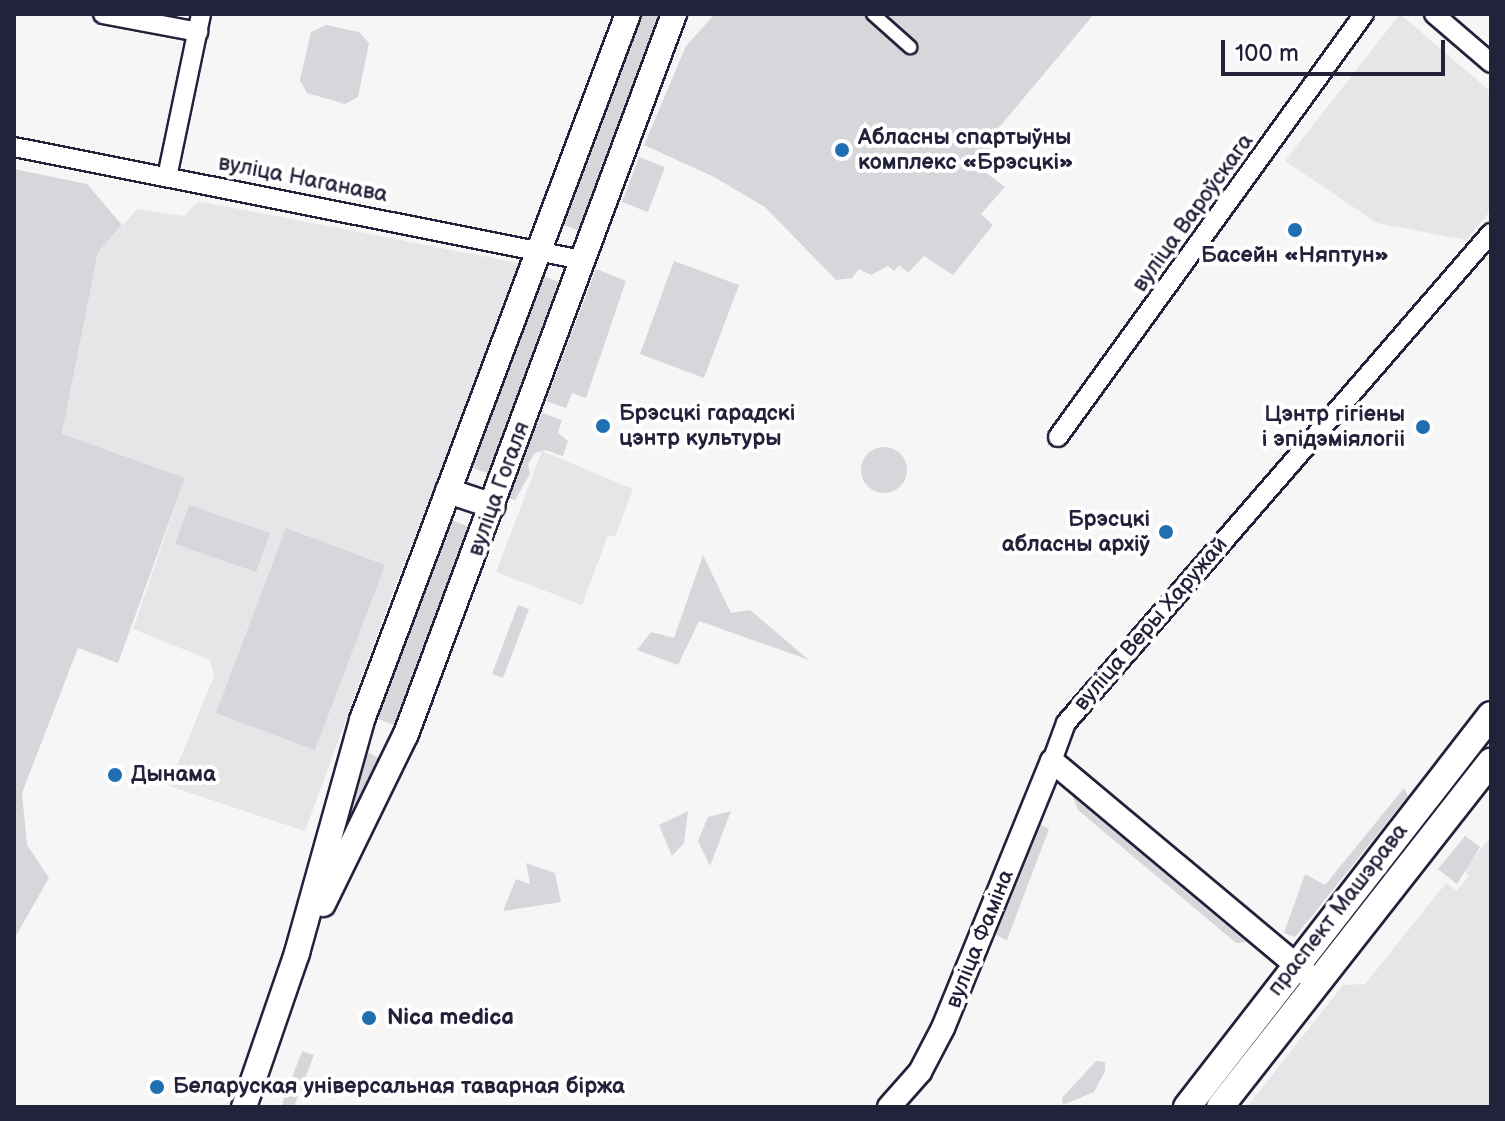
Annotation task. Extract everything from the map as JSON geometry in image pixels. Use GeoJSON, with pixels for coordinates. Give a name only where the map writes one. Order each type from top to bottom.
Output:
{"type":"FeatureCollection","features":[{"type":"Feature","properties":{"kind":"main road","name":"вуліца Гогаля"},"geometry":{"type":"LineString","coordinates":[[244,1107],[297,953],[357,739],[628,14]]}},
{"type":"Feature","properties":{"kind":"main road","name":"вуліца Гогаля"},"geometry":{"type":"LineString","coordinates":[[297,953],[396,754],[493,506],[674,14]]}},
{"type":"Feature","properties":{"kind":"main road"},"geometry":{"type":"LineString","coordinates":[[448,491],[493,506]]}},
{"type":"Feature","properties":{"kind":"main road","name":"праспект Машэрава"},"geometry":{"type":"LineString","coordinates":[[1187,1107],[1491,715]]}},
{"type":"Feature","properties":{"kind":"main road"},"geometry":{"type":"LineString","coordinates":[[357,739],[396,754]]}},
{"type":"Feature","properties":{"kind":"main road","name":"праспект Машэрава"},"geometry":{"type":"LineString","coordinates":[[1220,1107],[1491,761]]}},
{"type":"Feature","properties":{"kind":"street"},"geometry":{"type":"LineString","coordinates":[[103,14],[200,23],[167,177]]}},
{"type":"Feature","properties":{"kind":"street"},"geometry":{"type":"LineString","coordinates":[[873,14],[910,47]]}},
{"type":"Feature","properties":{"kind":"street","name":"вуліца Вароўскага"},"geometry":{"type":"LineString","coordinates":[[1058,437],[1364,14]]}},
{"type":"Feature","properties":{"kind":"street"},"geometry":{"type":"LineString","coordinates":[[1434,14],[1491,63]]}},
{"type":"Feature","properties":{"kind":"street","name":"вуліца Наганава"},"geometry":{"type":"LineString","coordinates":[[14,147],[582,260]]}},
{"type":"Feature","properties":{"kind":"street","name":"вуліца Веры Харужай"},"geometry":{"type":"LineString","coordinates":[[1052,761],[1066,723],[1491,233]]}},
{"type":"Feature","properties":{"kind":"street"},"geometry":{"type":"LineString","coordinates":[[1052,761],[1318,983]]}},
{"type":"Feature","properties":{"kind":"street","name":"вуліца Фаміна"},"geometry":{"type":"LineString","coordinates":[[889,1107],[920,1072],[938,1038],[983,939],[1052,761]]}},
{"type":"Feature","properties":{"kind":"shaded area"},"geometry":{"type":"Polygon","coordinates":[[[634,14],[665,14],[583,232],[555,222],[634,14]]]}},
{"type":"Feature","properties":{"kind":"shaded area","name":"Абласны спартыўны комплекс «Брэсцкі»"},"geometry":{"type":"Polygon","coordinates":[[[715,14],[1094,14],[991,137],[1000,146],[981,169],[1005,187],[981,214],[993,225],[953,275],[924,256],[908,273],[899,265],[894,271],[888,266],[871,275],[859,269],[852,278],[836,280],[765,207],[714,177],[644,145],[686,46],[715,14]]]}},
{"type":"Feature","properties":{"kind":"shaded area"},"geometry":{"type":"Polygon","coordinates":[[[1400,14],[1491,92],[1491,210],[1466,240],[1377,223],[1285,161],[1400,14]]]}},
{"type":"Feature","properties":{"kind":"shaded area"},"geometry":{"type":"Polygon","coordinates":[[[326,25],[359,32],[369,43],[358,97],[345,104],[307,93],[300,80],[311,32],[326,25]]]}},
{"type":"Feature","properties":{"kind":"shaded area"},"geometry":{"type":"Polygon","coordinates":[[[639,157],[665,167],[648,212],[622,202],[639,157]]]}},
{"type":"Feature","properties":{"kind":"shaded area"},"geometry":{"type":"Polygon","coordinates":[[[14,169],[87,184],[122,225],[98,252],[62,434],[185,478],[118,663],[78,648],[22,793],[27,845],[49,878],[14,939],[14,169]]]}},
{"type":"Feature","properties":{"kind":"shaded area"},"geometry":{"type":"Polygon","coordinates":[[[198,201],[524,264],[397,581],[305,831],[169,786],[214,676],[210,660],[133,629],[185,478],[62,435],[98,252],[137,209],[184,216],[198,201]]]}},
{"type":"Feature","properties":{"kind":"shaded area"},"geometry":{"type":"Polygon","coordinates":[[[674,261],[739,285],[704,378],[640,354],[674,261]]]}},
{"type":"Feature","properties":{"kind":"shaded area"},"geometry":{"type":"Polygon","coordinates":[[[596,269],[626,281],[586,398],[572,393],[566,408],[546,401],[596,269]]]}},
{"type":"Feature","properties":{"kind":"shaded area"},"geometry":{"type":"Polygon","coordinates":[[[538,274],[567,285],[496,476],[467,466],[538,274]]]}},
{"type":"Feature","properties":{"kind":"shaded area"},"geometry":{"type":"Polygon","coordinates":[[[542,413],[562,420],[558,433],[568,441],[563,456],[545,450],[535,453],[528,464],[530,474],[515,500],[507,498],[528,427],[537,425],[542,413]]]}},
{"type":"Feature","properties":{"kind":"shaded area"},"geometry":{"type":"Polygon","coordinates":[[[884,447],[893,448],[900,454],[906,461],[906,479],[900,486],[893,492],[884,493],[875,492],[868,486],[862,479],[861,470],[862,461],[868,454],[875,448],[884,447]]]}},
{"type":"Feature","properties":{"kind":"shaded area"},"geometry":{"type":"Polygon","coordinates":[[[542,451],[633,489],[615,537],[608,535],[582,605],[496,572],[542,451]]]}},
{"type":"Feature","properties":{"kind":"shaded area"},"geometry":{"type":"Polygon","coordinates":[[[189,505],[270,533],[256,572],[175,544],[189,505]]]}},
{"type":"Feature","properties":{"kind":"shaded area"},"geometry":{"type":"Polygon","coordinates":[[[449,519],[476,530],[400,727],[373,717],[449,519]]]}},
{"type":"Feature","properties":{"kind":"shaded area"},"geometry":{"type":"Polygon","coordinates":[[[286,528],[385,565],[315,750],[216,713],[286,528]]]}},
{"type":"Feature","properties":{"kind":"shaded area"},"geometry":{"type":"Polygon","coordinates":[[[703,555],[731,613],[750,610],[809,660],[699,621],[678,665],[637,650],[651,632],[674,638],[703,555]]]}},
{"type":"Feature","properties":{"kind":"shaded area"},"geometry":{"type":"Polygon","coordinates":[[[518,605],[529,609],[503,678],[492,674],[518,605]]]}},
{"type":"Feature","properties":{"kind":"shaded area"},"geometry":{"type":"Polygon","coordinates":[[[367,752],[379,758],[381,767],[335,865],[360,757],[367,752]]]}},
{"type":"Feature","properties":{"kind":"shaded area"},"geometry":{"type":"Polygon","coordinates":[[[1404,788],[1408,796],[1295,937],[1284,933],[1305,874],[1325,885],[1404,788]]]}},
{"type":"Feature","properties":{"kind":"shaded area"},"geometry":{"type":"Polygon","coordinates":[[[1073,797],[1246,942],[1236,943],[1078,810],[1073,797]]]}},
{"type":"Feature","properties":{"kind":"shaded area"},"geometry":{"type":"Polygon","coordinates":[[[688,811],[684,843],[672,856],[659,825],[688,811]]]}},
{"type":"Feature","properties":{"kind":"shaded area"},"geometry":{"type":"Polygon","coordinates":[[[731,811],[710,866],[698,841],[708,817],[731,811]]]}},
{"type":"Feature","properties":{"kind":"shaded area"},"geometry":{"type":"Polygon","coordinates":[[[1039,824],[1049,829],[1007,940],[996,935],[1039,824]]]}},
{"type":"Feature","properties":{"kind":"shaded area"},"geometry":{"type":"Polygon","coordinates":[[[1465,836],[1480,847],[1457,884],[1438,869],[1465,836]]]}},
{"type":"Feature","properties":{"kind":"shaded area"},"geometry":{"type":"Polygon","coordinates":[[[1491,836],[1491,1107],[1247,1107],[1343,985],[1365,984],[1446,883],[1457,891],[1469,875],[1464,870],[1491,836]]]}},
{"type":"Feature","properties":{"kind":"shaded area"},"geometry":{"type":"Polygon","coordinates":[[[526,863],[555,873],[561,902],[503,911],[516,879],[530,884],[526,863]]]}},
{"type":"Feature","properties":{"kind":"shaded area"},"geometry":{"type":"Polygon","coordinates":[[[302,1051],[314,1055],[294,1107],[281,1107],[302,1051]]]}},
{"type":"Feature","properties":{"kind":"shaded area"},"geometry":{"type":"Polygon","coordinates":[[[1096,1061],[1105,1062],[1105,1071],[1094,1092],[1063,1105],[1062,1098],[1096,1061]]]}},
{"type":"Feature","properties":{"kind":"place","name":"Абласны спартыўны комплекс «Брэсцкі»"},"geometry":{"type":"Point","coordinates":[842,150]}},
{"type":"Feature","properties":{"kind":"place","name":"Басейн «Няптун»"},"geometry":{"type":"Point","coordinates":[1295,230]}},
{"type":"Feature","properties":{"kind":"place","name":"Брэсцкі гарадскі цэнтр культуры"},"geometry":{"type":"Point","coordinates":[603,426]}},
{"type":"Feature","properties":{"kind":"place","name":"Цэнтр гігіены і эпідэміялогіі"},"geometry":{"type":"Point","coordinates":[1423,427]}},
{"type":"Feature","properties":{"kind":"place","name":"Брэсцкі абласны архіў"},"geometry":{"type":"Point","coordinates":[1166,532]}},
{"type":"Feature","properties":{"kind":"place","name":"Дынама"},"geometry":{"type":"Point","coordinates":[115,775]}},
{"type":"Feature","properties":{"kind":"place","name":"Nica medica"},"geometry":{"type":"Point","coordinates":[369,1018]}},
{"type":"Feature","properties":{"kind":"place","name":"Беларуская універсальная таварная біржа"},"geometry":{"type":"Point","coordinates":[157,1087]}}]}
